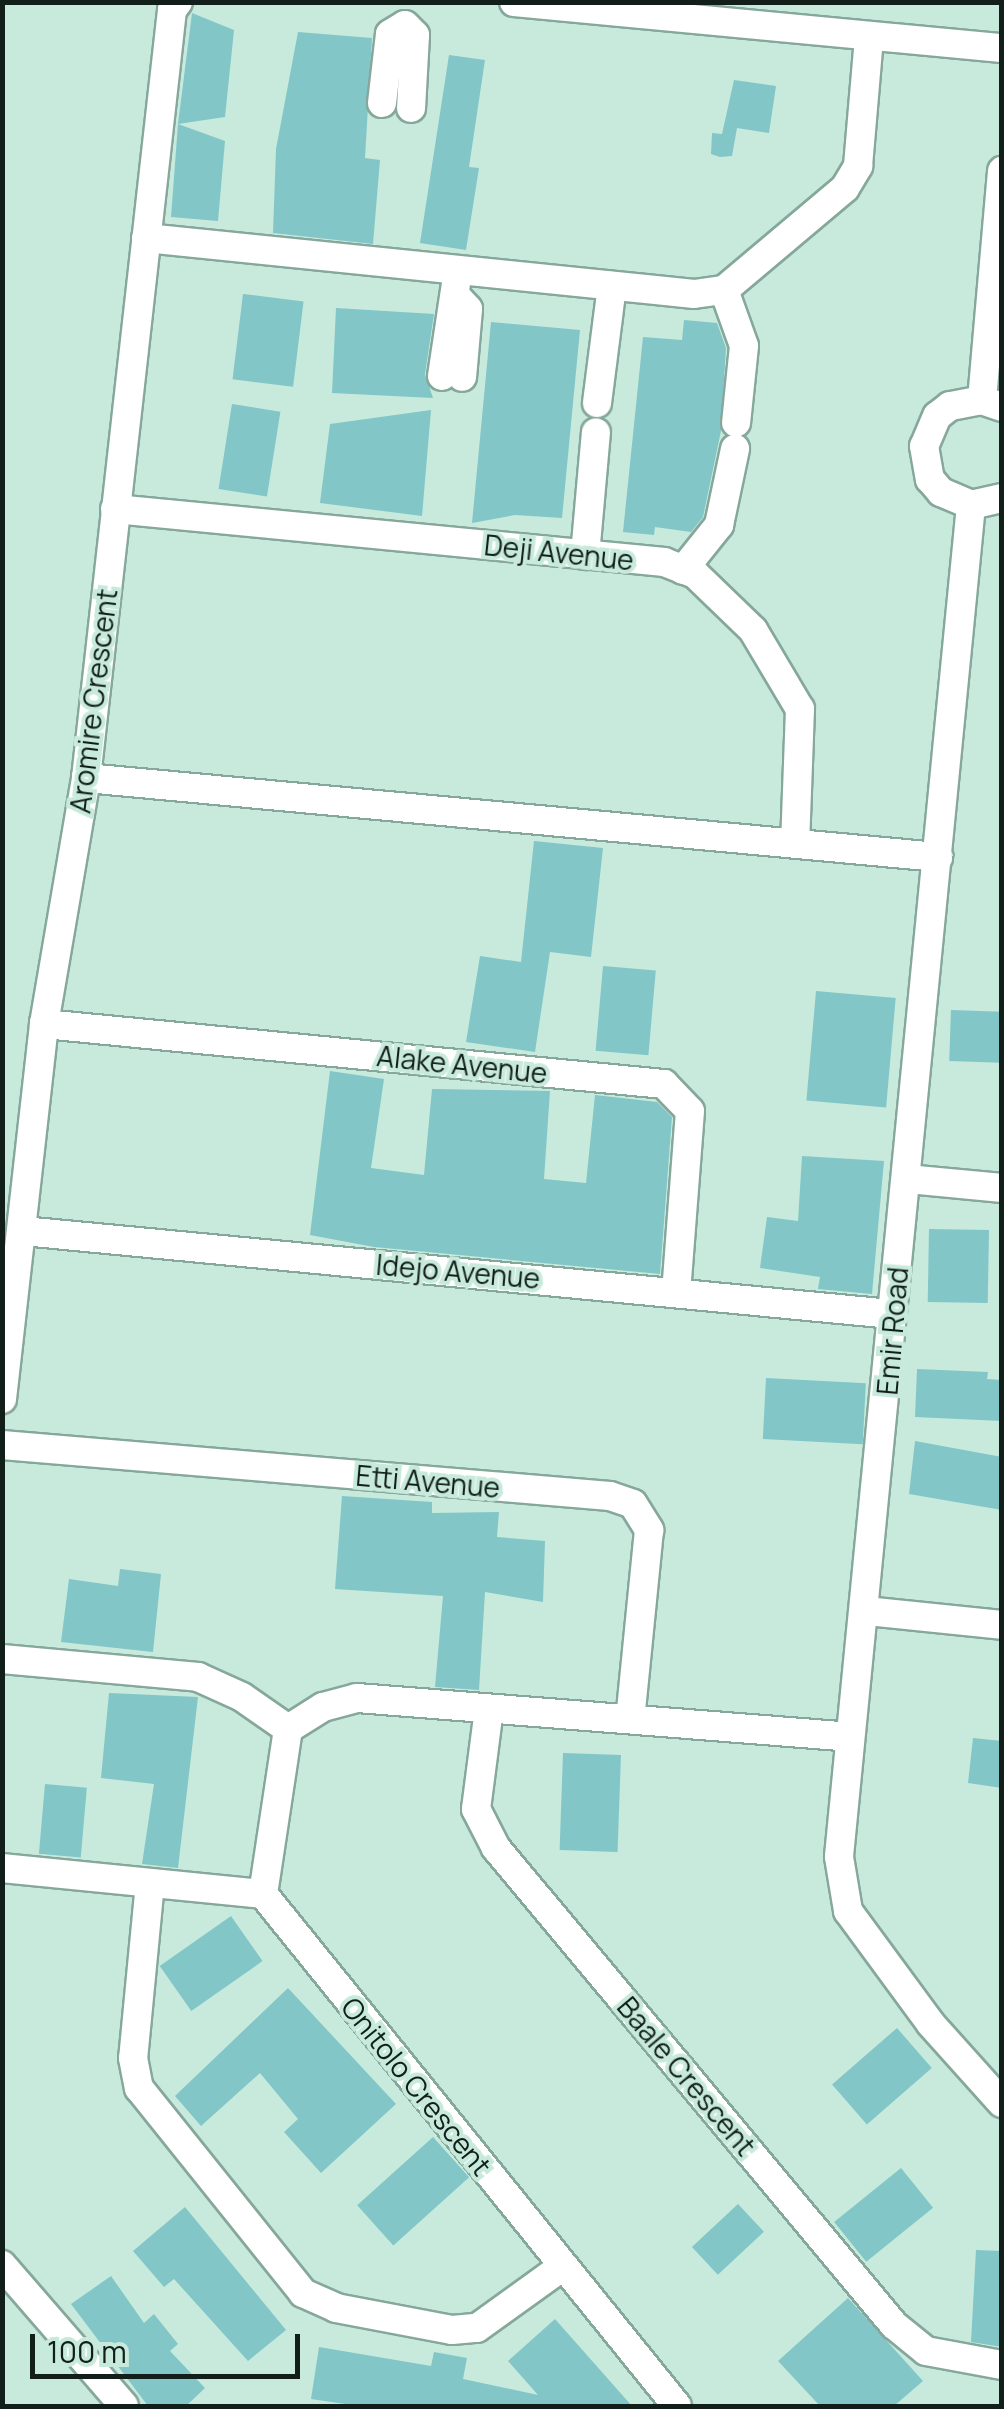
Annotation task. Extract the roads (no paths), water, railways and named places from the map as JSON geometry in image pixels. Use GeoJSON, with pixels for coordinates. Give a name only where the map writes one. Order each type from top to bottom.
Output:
{"type":"FeatureCollection","features":[{"type":"Feature","properties":{"kind":"street"},"geometry":{"type":"LineString","coordinates":[[514,2],[731,14],[869,38],[1002,48]]}},
{"type":"Feature","properties":{"kind":"street","name":"Aromire Crescent"},"geometry":{"type":"LineString","coordinates":[[2,1399],[44,1024],[86,778],[146,238],[166,5]]}},
{"type":"Feature","properties":{"kind":"street"},"geometry":{"type":"LineString","coordinates":[[382,103],[390,34],[406,14],[415,35],[410,108]]}},
{"type":"Feature","properties":{"kind":"street"},"geometry":{"type":"LineString","coordinates":[[146,238],[457,284],[724,290],[845,188],[858,166],[869,38]]}},
{"type":"Feature","properties":{"kind":"street"},"geometry":{"type":"LineString","coordinates":[[1002,172],[992,404],[966,400],[937,416],[924,446],[924,463],[941,492],[971,504],[1002,498]]}},
{"type":"Feature","properties":{"kind":"street"},"geometry":{"type":"LineString","coordinates":[[452,376],[449,308],[457,284]]}},
{"type":"Feature","properties":{"kind":"street"},"geometry":{"type":"LineString","coordinates":[[597,403],[612,286]]}},
{"type":"Feature","properties":{"kind":"street"},"geometry":{"type":"LineString","coordinates":[[683,570],[720,524],[736,436],[744,346],[724,290]]}},
{"type":"Feature","properties":{"kind":"street"},"geometry":{"type":"LineString","coordinates":[[585,555],[596,432]]}},
{"type":"Feature","properties":{"kind":"street","name":"Emir Road"},"geometry":{"type":"LineString","coordinates":[[971,504],[867,1611],[848,1738],[839,1856],[848,1911],[931,2024],[1002,2103]]}},
{"type":"Feature","properties":{"kind":"street","name":"Deji Avenue"},"geometry":{"type":"LineString","coordinates":[[115,509],[585,555],[683,570],[720,593],[753,630],[800,710],[795,842]]}},
{"type":"Feature","properties":{"kind":"street"},"geometry":{"type":"LineString","coordinates":[[86,778],[938,857]]}},
{"type":"Feature","properties":{"kind":"street","name":"Alake Avenue"},"geometry":{"type":"LineString","coordinates":[[44,1024],[664,1084],[690,1111],[676,1291]]}},
{"type":"Feature","properties":{"kind":"street"},"geometry":{"type":"LineString","coordinates":[[907,1179],[1002,1188]]}},
{"type":"Feature","properties":{"kind":"street","name":"Idejo Avenue"},"geometry":{"type":"LineString","coordinates":[[23,1231],[892,1314]]}},
{"type":"Feature","properties":{"kind":"street","name":"Etti Avenue"},"geometry":{"type":"LineString","coordinates":[[2,1445],[610,1496],[633,1504],[649,1530],[630,1719]]}},
{"type":"Feature","properties":{"kind":"street"},"geometry":{"type":"LineString","coordinates":[[867,1611],[1002,1625]]}},
{"type":"Feature","properties":{"kind":"street"},"geometry":{"type":"LineString","coordinates":[[2,1659],[198,1677],[242,1697],[288,1730]]}},
{"type":"Feature","properties":{"kind":"street"},"geometry":{"type":"LineString","coordinates":[[2,1868],[263,1894],[288,1730],[323,1707],[356,1698],[848,1738]]}},
{"type":"Feature","properties":{"kind":"street","name":"Baale Crescent"},"geometry":{"type":"LineString","coordinates":[[489,1709],[476,1810],[496,1848],[894,2325],[926,2352],[1002,2364]]}},
{"type":"Feature","properties":{"kind":"street"},"geometry":{"type":"LineString","coordinates":[[150,1882],[133,2058],[139,2088],[303,2293],[336,2308],[452,2330],[477,2328],[562,2267]]}},
{"type":"Feature","properties":{"kind":"street","name":"Onitolo Crescent"},"geometry":{"type":"LineString","coordinates":[[263,1894],[676,2406]]}},
{"type":"Feature","properties":{"kind":"street"},"geometry":{"type":"LineString","coordinates":[[2,2265],[124,2406]]}}]}
